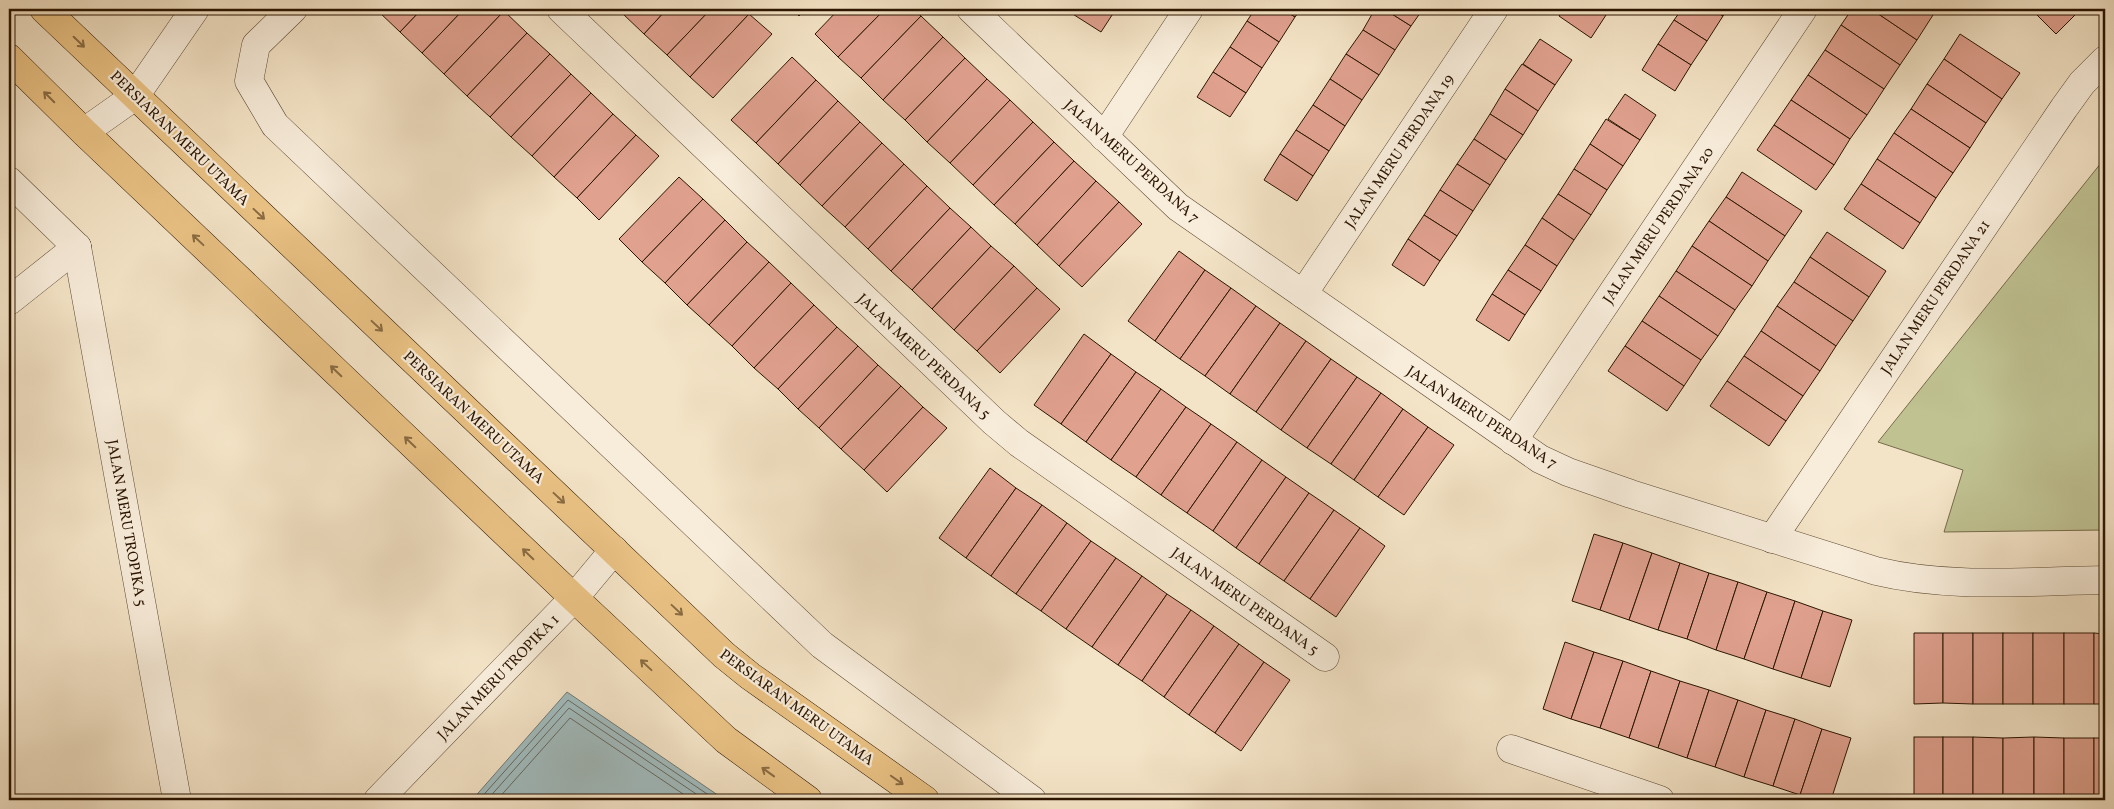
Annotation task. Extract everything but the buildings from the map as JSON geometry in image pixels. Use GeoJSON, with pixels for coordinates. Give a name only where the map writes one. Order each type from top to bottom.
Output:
{"type":"FeatureCollection","features":[{"type":"Feature","properties":{"kind":"main road","name":"PERSIARAN MERU UTAMA"},"geometry":{"type":"LineString","coordinates":[[44,9],[724,654],[744,671],[925,800]]}},
{"type":"Feature","properties":{"kind":"main road"},"geometry":{"type":"LineString","coordinates":[[9,58],[84,132],[726,740],[808,800]]}},
{"type":"Feature","properties":{"kind":"street"},"geometry":{"type":"LineString","coordinates":[[84,132],[135,96],[195,9]]}},
{"type":"Feature","properties":{"kind":"street"},"geometry":{"type":"LineString","coordinates":[[293,9],[256,45],[249,81],[275,125],[822,645],[1032,800]]}},
{"type":"Feature","properties":{"kind":"street","name":"JALAN MERU PERDANA 5"},"geometry":{"type":"LineString","coordinates":[[561,9],[962,393],[1013,438],[1325,657]]}},
{"type":"Feature","properties":{"kind":"street","name":"JALAN MERU PERDANA 7"},"geometry":{"type":"LineString","coordinates":[[971,9],[1178,207],[1540,459],[1568,472],[1772,539],[1876,571],[1908,578],[1938,582],[2105,580]]}},
{"type":"Feature","properties":{"kind":"street"},"geometry":{"type":"LineString","coordinates":[[1104,137],[1189,9]]}},
{"type":"Feature","properties":{"kind":"street","name":"JALAN MERU PERDANA 19"},"geometry":{"type":"LineString","coordinates":[[1303,294],[1494,9]]}},
{"type":"Feature","properties":{"kind":"street","name":"JALAN MERU PERDANA 20"},"geometry":{"type":"LineString","coordinates":[[1513,441],[1803,9]]}},
{"type":"Feature","properties":{"kind":"street","name":"JALAN MERU PERDANA 21"},"geometry":{"type":"LineString","coordinates":[[1772,539],[2059,116],[2082,83],[2105,60]]}},
{"type":"Feature","properties":{"kind":"street"},"geometry":{"type":"LineString","coordinates":[[9,181],[77,246],[9,301]]}},
{"type":"Feature","properties":{"kind":"street","name":"JALAN MERU TROPIKA 5"},"geometry":{"type":"LineString","coordinates":[[77,246],[177,800]]}},
{"type":"Feature","properties":{"kind":"street","name":"JALAN MERU TROPIKA 1"},"geometry":{"type":"LineString","coordinates":[[378,800],[574,598],[614,550]]}},
{"type":"Feature","properties":{"kind":"street"},"geometry":{"type":"LineString","coordinates":[[1511,749],[1660,800]]}},
{"type":"Feature","properties":{"kind":"green space"},"geometry":{"type":"Polygon","coordinates":[[[2105,158],[2105,530],[1944,532],[1963,470],[1878,442],[2105,158]]]}},
{"type":"Feature","properties":{"kind":"water"},"geometry":{"type":"Polygon","coordinates":[[[567,692],[725,800],[472,800],[567,692]]]}}]}
